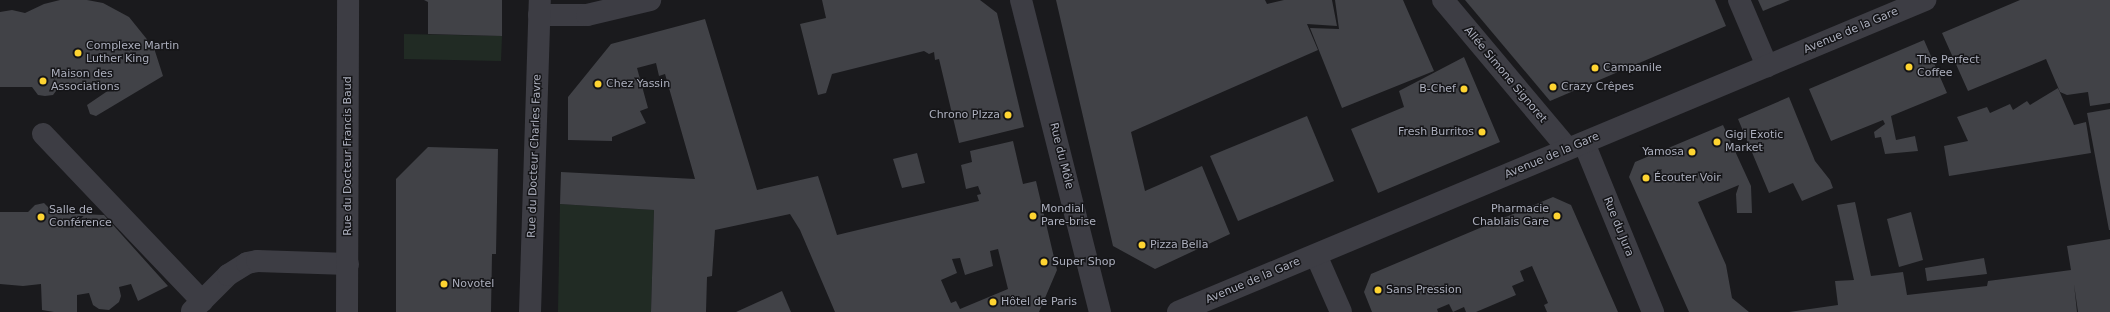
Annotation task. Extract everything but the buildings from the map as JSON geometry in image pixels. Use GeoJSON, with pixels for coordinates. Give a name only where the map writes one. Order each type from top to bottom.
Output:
{"type":"FeatureCollection","features":[{"type":"Feature","properties":{"kind":"street","name":"Rue du Docteur Francis Baud"},"geometry":{"type":"LineString","coordinates":[[347,312],[348,0]]}},
{"type":"Feature","properties":{"kind":"street"},"geometry":{"type":"LineString","coordinates":[[540,8],[587,15],[650,0]]}},
{"type":"Feature","properties":{"kind":"street","name":"Rue du Môle"},"geometry":{"type":"LineString","coordinates":[[1021,0],[1100,312]]}},
{"type":"Feature","properties":{"kind":"street","name":"Allée Simone Signoret"},"geometry":{"type":"LineString","coordinates":[[1443,0],[1576,146]]}},
{"type":"Feature","properties":{"kind":"street"},"geometry":{"type":"LineString","coordinates":[[1739,0],[1767,66]]}},
{"type":"Feature","properties":{"kind":"street","name":"Avenue de la Gare"},"geometry":{"type":"LineString","coordinates":[[1178,312],[1925,0]]}},
{"type":"Feature","properties":{"kind":"street","name":"Rue du Docteur Charles Favre"},"geometry":{"type":"LineString","coordinates":[[530,312],[540,8]]}},
{"type":"Feature","properties":{"kind":"street"},"geometry":{"type":"LineString","coordinates":[[43,134],[196,307],[228,275],[247,263],[257,261],[348,264]]}},
{"type":"Feature","properties":{"kind":"street","name":"Rue du Jura"},"geometry":{"type":"LineString","coordinates":[[1576,146],[1653,312]]}},
{"type":"Feature","properties":{"kind":"street"},"geometry":{"type":"LineString","coordinates":[[1316,255],[1341,312]]}},
{"type":"Feature","properties":{"kind":"shaded area"},"geometry":{"type":"Polygon","coordinates":[[[404,34],[502,36],[501,61],[404,59],[404,34]]]}},
{"type":"Feature","properties":{"kind":"shaded area"},"geometry":{"type":"Polygon","coordinates":[[[560,204],[654,210],[651,312],[558,312],[560,204]]]}},
{"type":"Feature","properties":{"kind":"place","name":"Complexe Martin Luther King"},"geometry":{"type":"Point","coordinates":[78,53]}},
{"type":"Feature","properties":{"kind":"place","name":"The Perfect Coffee"},"geometry":{"type":"Point","coordinates":[1909,67]}},
{"type":"Feature","properties":{"kind":"place","name":"Campanile"},"geometry":{"type":"Point","coordinates":[1595,68]}},
{"type":"Feature","properties":{"kind":"place","name":"Maison des Associations"},"geometry":{"type":"Point","coordinates":[43,81]}},
{"type":"Feature","properties":{"kind":"place","name":"Chez Yassin"},"geometry":{"type":"Point","coordinates":[598,84]}},
{"type":"Feature","properties":{"kind":"place","name":"Crazy Crêpes"},"geometry":{"type":"Point","coordinates":[1553,87]}},
{"type":"Feature","properties":{"kind":"place","name":"B-Chef"},"geometry":{"type":"Point","coordinates":[1464,89]}},
{"type":"Feature","properties":{"kind":"place","name":"Chrono PIzza"},"geometry":{"type":"Point","coordinates":[1008,115]}},
{"type":"Feature","properties":{"kind":"place","name":"Fresh Burritos"},"geometry":{"type":"Point","coordinates":[1482,132]}},
{"type":"Feature","properties":{"kind":"place","name":"Gigi Exotic Market"},"geometry":{"type":"Point","coordinates":[1717,142]}},
{"type":"Feature","properties":{"kind":"place","name":"Yamosa"},"geometry":{"type":"Point","coordinates":[1692,152]}},
{"type":"Feature","properties":{"kind":"place","name":"Écouter Voir"},"geometry":{"type":"Point","coordinates":[1646,178]}},
{"type":"Feature","properties":{"kind":"place","name":"Mondial Pare-brise"},"geometry":{"type":"Point","coordinates":[1033,216]}},
{"type":"Feature","properties":{"kind":"place","name":"Pharmacie Chablais Gare"},"geometry":{"type":"Point","coordinates":[1557,216]}},
{"type":"Feature","properties":{"kind":"place","name":"Salle de Conférence"},"geometry":{"type":"Point","coordinates":[41,217]}},
{"type":"Feature","properties":{"kind":"place","name":"Pizza Bella"},"geometry":{"type":"Point","coordinates":[1142,245]}},
{"type":"Feature","properties":{"kind":"place","name":"Super Shop"},"geometry":{"type":"Point","coordinates":[1044,262]}},
{"type":"Feature","properties":{"kind":"place","name":"Novotel"},"geometry":{"type":"Point","coordinates":[444,284]}},
{"type":"Feature","properties":{"kind":"place","name":"Sans Pression"},"geometry":{"type":"Point","coordinates":[1378,290]}},
{"type":"Feature","properties":{"kind":"place","name":"Hôtel de Paris"},"geometry":{"type":"Point","coordinates":[993,302]}}]}
